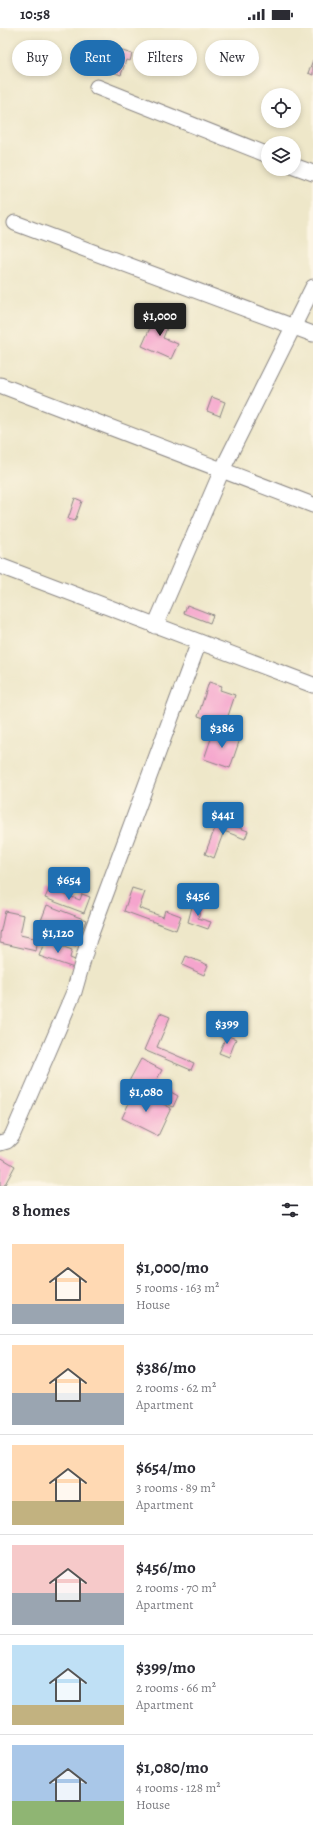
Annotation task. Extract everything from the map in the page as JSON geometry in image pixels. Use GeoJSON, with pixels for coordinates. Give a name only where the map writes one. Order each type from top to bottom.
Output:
{"type":"FeatureCollection","features":[{"type":"Feature","properties":{"kind":"street"},"geometry":{"type":"LineString","coordinates":[[97,87],[261,152]]}},
{"type":"Feature","properties":{"kind":"street"},"geometry":{"type":"LineString","coordinates":[[301,169],[313,173]]}},
{"type":"Feature","properties":{"kind":"street"},"geometry":{"type":"LineString","coordinates":[[15,223],[313,334]]}},
{"type":"Feature","properties":{"kind":"street"},"geometry":{"type":"LineString","coordinates":[[155,626],[222,470],[313,287]]}},
{"type":"Feature","properties":{"kind":"street"},"geometry":{"type":"LineString","coordinates":[[0,385],[313,506]]}},
{"type":"Feature","properties":{"kind":"street"},"geometry":{"type":"LineString","coordinates":[[0,566],[313,685]]}},
{"type":"Feature","properties":{"kind":"street"},"geometry":{"type":"LineString","coordinates":[[0,1143],[7,1141],[12,1136],[74,992],[89,939],[199,642]]}},
{"type":"Feature","properties":{"kind":"building"},"geometry":{"type":"Polygon","coordinates":[[[125,52],[132,54],[130,61],[126,60],[125,63],[125,52]]]}},
{"type":"Feature","properties":{"kind":"building"},"geometry":{"type":"Polygon","coordinates":[[[313,60],[313,75],[308,73],[313,60]]]}},
{"type":"Feature","properties":{"kind":"building"},"geometry":{"type":"Polygon","coordinates":[[[157,312],[171,318],[163,338],[178,344],[171,359],[142,346],[157,312]]]}},
{"type":"Feature","properties":{"kind":"building"},"geometry":{"type":"Polygon","coordinates":[[[212,397],[225,402],[220,416],[207,411],[212,397]]]}},
{"type":"Feature","properties":{"kind":"building"},"geometry":{"type":"Polygon","coordinates":[[[75,498],[82,501],[75,521],[68,519],[75,498]]]}},
{"type":"Feature","properties":{"kind":"building"},"geometry":{"type":"Polygon","coordinates":[[[187,605],[213,615],[210,623],[184,613],[187,605]]]}},
{"type":"Feature","properties":{"kind":"building"},"geometry":{"type":"Polygon","coordinates":[[[209,682],[222,686],[220,690],[235,695],[225,725],[198,716],[209,682]]]}},
{"type":"Feature","properties":{"kind":"building"},"geometry":{"type":"Polygon","coordinates":[[[214,730],[240,739],[230,768],[204,759],[214,730]]]}},
{"type":"Feature","properties":{"kind":"building"},"geometry":{"type":"Polygon","coordinates":[[[218,820],[248,831],[245,839],[224,831],[214,858],[205,854],[218,820]]]}},
{"type":"Feature","properties":{"kind":"building"},"geometry":{"type":"Polygon","coordinates":[[[132,888],[145,892],[139,908],[163,917],[165,910],[181,916],[176,930],[124,911],[132,888]]]}},
{"type":"Feature","properties":{"kind":"building"},"geometry":{"type":"Polygon","coordinates":[[[49,889],[80,900],[82,894],[90,897],[84,913],[45,898],[49,889]]]}},
{"type":"Feature","properties":{"kind":"building"},"geometry":{"type":"Polygon","coordinates":[[[193,903],[202,906],[198,918],[211,922],[208,929],[188,922],[193,903]]]}},
{"type":"Feature","properties":{"kind":"building"},"geometry":{"type":"Polygon","coordinates":[[[47,905],[86,920],[76,946],[37,931],[47,905]]]}},
{"type":"Feature","properties":{"kind":"building"},"geometry":{"type":"Polygon","coordinates":[[[5,911],[24,915],[20,935],[38,939],[36,951],[0,943],[0,934],[5,911]]]}},
{"type":"Feature","properties":{"kind":"building"},"geometry":{"type":"Polygon","coordinates":[[[45,940],[72,950],[70,958],[80,962],[77,969],[39,956],[45,940]]]}},
{"type":"Feature","properties":{"kind":"building"},"geometry":{"type":"Polygon","coordinates":[[[186,956],[208,965],[204,975],[182,965],[186,956]]]}},
{"type":"Feature","properties":{"kind":"building"},"geometry":{"type":"Polygon","coordinates":[[[160,1013],[170,1017],[157,1047],[194,1063],[191,1070],[144,1050],[160,1013]]]}},
{"type":"Feature","properties":{"kind":"building"},"geometry":{"type":"Polygon","coordinates":[[[221,1033],[236,1039],[229,1057],[219,1053],[225,1039],[219,1036],[221,1033]]]}},
{"type":"Feature","properties":{"kind":"building"},"geometry":{"type":"Polygon","coordinates":[[[141,1059],[162,1070],[155,1083],[178,1096],[173,1107],[128,1083],[141,1059]]]}},
{"type":"Feature","properties":{"kind":"building"},"geometry":{"type":"Polygon","coordinates":[[[135,1090],[171,1108],[158,1136],[122,1118],[135,1090]]]}},
{"type":"Feature","properties":{"kind":"building"},"geometry":{"type":"Polygon","coordinates":[[[0,1157],[15,1166],[4,1186],[0,1186],[0,1157]]]}}]}
